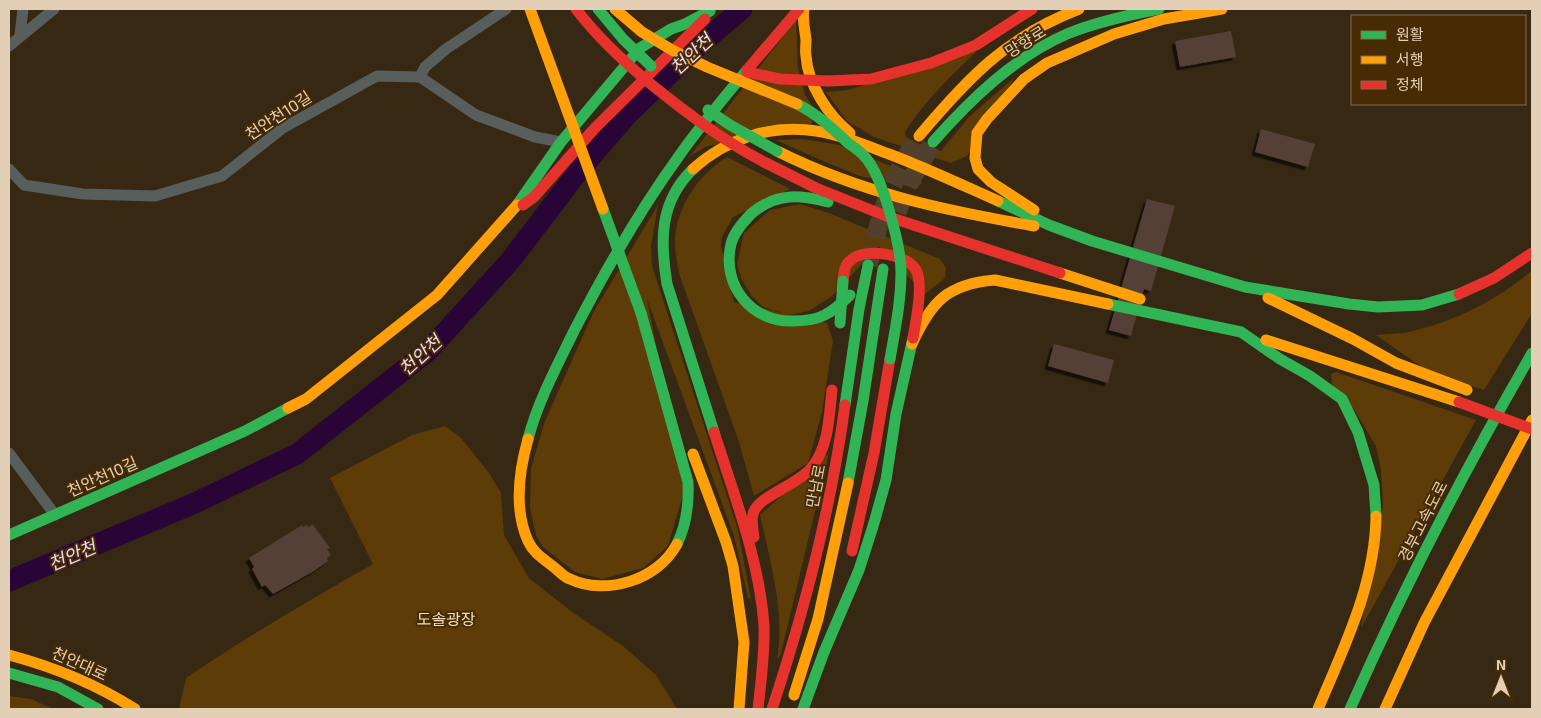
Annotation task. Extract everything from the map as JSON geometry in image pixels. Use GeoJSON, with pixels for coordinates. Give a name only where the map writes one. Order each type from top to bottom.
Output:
{"type":"FeatureCollection","features":[{"type":"Feature","properties":{"kind":"main road"},"geometry":{"type":"LineString","coordinates":[[530,9],[726,542],[733,566],[744,642],[739,709]]}},
{"type":"Feature","properties":{"kind":"main road"},"geometry":{"type":"LineString","coordinates":[[576,9],[598,36],[618,56],[676,104],[742,151],[816,188],[886,216],[1459,402],[1532,429]]}},
{"type":"Feature","properties":{"kind":"main road"},"geometry":{"type":"LineString","coordinates":[[598,9],[607,22],[636,53],[666,78]]}},
{"type":"Feature","properties":{"kind":"main road"},"geometry":{"type":"LineString","coordinates":[[615,9],[642,32],[672,50],[707,67],[792,101],[816,114],[866,158],[875,173],[890,212],[900,254],[899,304],[874,453],[852,554],[824,652]]}},
{"type":"Feature","properties":{"kind":"main road"},"geometry":{"type":"LineString","coordinates":[[621,9],[702,56],[729,66],[773,78],[828,81],[871,79],[931,63],[976,45],[1032,9]]}},
{"type":"Feature","properties":{"kind":"main road"},"geometry":{"type":"LineString","coordinates":[[641,313],[688,482],[690,497],[688,517],[671,556],[660,567],[630,582],[612,586],[594,586],[569,580],[534,551],[523,524],[520,509],[520,484],[522,461],[531,428],[552,375],[590,299],[677,159],[754,60],[799,9]]}},
{"type":"Feature","properties":{"kind":"main road"},"geometry":{"type":"LineString","coordinates":[[804,9],[802,25],[805,36],[806,57],[816,90],[841,126],[878,150]]}},
{"type":"Feature","properties":{"kind":"main road"},"geometry":{"type":"LineString","coordinates":[[805,36],[814,9]]}},
{"type":"Feature","properties":{"kind":"main road","name":"망향로"},"geometry":{"type":"LineString","coordinates":[[919,136],[956,92],[982,66],[1008,45],[1058,15],[1080,9]]}},
{"type":"Feature","properties":{"kind":"main road","name":"망향로"},"geometry":{"type":"LineString","coordinates":[[933,142],[950,121],[1009,70],[1052,41],[1098,23],[1159,9]]}},
{"type":"Feature","properties":{"kind":"main road"},"geometry":{"type":"LineString","coordinates":[[1066,232],[991,182],[978,169],[974,147],[977,133],[987,119],[1024,79],[1046,63],[1114,34],[1164,19],[1222,9]]}},
{"type":"Feature","properties":{"kind":"main road","name":"천안천10길"},"geometry":{"type":"LineString","coordinates":[[9,535],[220,443],[306,399],[438,295],[513,211],[561,142],[640,48],[671,29],[711,10]]}},
{"type":"Feature","properties":{"kind":"main road","name":"천안천10길"},"geometry":{"type":"LineString","coordinates":[[513,211],[534,197],[595,128],[704,20],[711,10]]}},
{"type":"Feature","properties":{"kind":"main road"},"geometry":{"type":"LineString","coordinates":[[701,106],[730,125],[777,151],[830,177],[895,197],[943,209],[1066,232],[1244,286],[1351,305],[1401,307],[1422,305],[1446,299],[1478,286],[1532,253]]}},
{"type":"Feature","properties":{"kind":"main road"},"geometry":{"type":"LineString","coordinates":[[760,598],[753,556],[666,284],[663,260],[663,230],[671,198],[679,184],[693,169],[715,151],[738,139],[777,131],[810,130],[838,137],[912,163],[1066,232]]}},
{"type":"Feature","properties":{"kind":"main road","name":"만남로"},"geometry":{"type":"LineString","coordinates":[[772,709],[795,640],[828,505],[839,443],[854,328],[868,265],[850,295],[831,312],[816,319],[792,324],[776,321],[761,315],[744,302],[734,287],[730,272],[729,251],[736,230],[748,215],[771,200],[794,196],[886,216]]}},
{"type":"Feature","properties":{"kind":"main road"},"geometry":{"type":"LineString","coordinates":[[803,709],[824,652],[859,570],[886,480],[896,414],[912,344],[919,298],[919,279],[911,263],[881,253],[862,253],[847,262],[843,281],[840,327]]}},
{"type":"Feature","properties":{"kind":"main road","name":"만남로"},"geometry":{"type":"LineString","coordinates":[[789,709],[817,620],[838,533],[865,392],[883,269]]}},
{"type":"Feature","properties":{"kind":"main road"},"geometry":{"type":"LineString","coordinates":[[912,344],[928,312],[951,291],[964,284],[979,280],[995,280],[1241,332],[1342,399],[1358,432],[1374,485],[1376,518],[1374,544],[1370,572],[1360,608],[1318,709]]}},
{"type":"Feature","properties":{"kind":"main road"},"geometry":{"type":"LineString","coordinates":[[1244,286],[1353,339],[1396,363],[1472,391]]}},
{"type":"Feature","properties":{"kind":"main road","name":"경부고속도로"},"geometry":{"type":"LineString","coordinates":[[1350,709],[1387,628],[1464,474],[1532,353]]}},
{"type":"Feature","properties":{"kind":"main road"},"geometry":{"type":"LineString","coordinates":[[758,709],[764,635],[753,512],[760,502],[804,476],[816,462],[824,444],[834,376]]}},
{"type":"Feature","properties":{"kind":"main road"},"geometry":{"type":"LineString","coordinates":[[1495,400],[1523,410]]}},
{"type":"Feature","properties":{"kind":"main road"},"geometry":{"type":"LineString","coordinates":[[1385,709],[1424,623],[1532,420]]}},
{"type":"Feature","properties":{"kind":"main road"},"geometry":{"type":"LineString","coordinates":[[1424,623],[1503,499]]}},
{"type":"Feature","properties":{"kind":"main road","name":"천안대로"},"geometry":{"type":"LineString","coordinates":[[9,655],[79,677],[135,709]]}},
{"type":"Feature","properties":{"kind":"main road","name":"천안대로"},"geometry":{"type":"LineString","coordinates":[[9,673],[58,687],[98,709]]}},
{"type":"Feature","properties":{"kind":"street"},"geometry":{"type":"LineString","coordinates":[[20,35],[23,9]]}},
{"type":"Feature","properties":{"kind":"street"},"geometry":{"type":"LineString","coordinates":[[9,46],[20,35],[54,9]]}},
{"type":"Feature","properties":{"kind":"street"},"geometry":{"type":"LineString","coordinates":[[506,9],[446,49],[425,66],[420,77],[476,115],[535,137],[561,142]]}},
{"type":"Feature","properties":{"kind":"street","name":"천안천10길"},"geometry":{"type":"LineString","coordinates":[[9,169],[24,185],[83,194],[155,196],[222,176],[283,128],[376,76],[420,77]]}},
{"type":"Feature","properties":{"kind":"street"},"geometry":{"type":"LineString","coordinates":[[9,453],[55,515]]}},
{"type":"Feature","properties":{"kind":"green space"},"geometry":{"type":"Polygon","coordinates":[[[796,20],[798,68],[805,95],[813,107],[812,127],[707,146],[690,156],[796,20]]]}},
{"type":"Feature","properties":{"kind":"green space"},"geometry":{"type":"Polygon","coordinates":[[[979,49],[930,99],[905,132],[906,137],[933,151],[941,151],[969,117],[1015,77],[967,156],[951,163],[874,137],[847,121],[826,92],[848,90],[979,49]]]}},
{"type":"Feature","properties":{"kind":"green space"},"geometry":{"type":"Polygon","coordinates":[[[803,139],[839,145],[920,178],[922,183],[917,188],[860,176],[776,140],[803,139]]]}},
{"type":"Feature","properties":{"kind":"green space"},"geometry":{"type":"Polygon","coordinates":[[[727,157],[790,189],[733,217],[722,237],[721,246],[734,302],[827,323],[833,341],[822,412],[808,463],[754,496],[739,442],[680,276],[675,250],[676,228],[691,193],[707,173],[727,157]]]}},
{"type":"Feature","properties":{"kind":"green space"},"geometry":{"type":"Polygon","coordinates":[[[800,204],[829,213],[940,259],[946,268],[945,278],[925,294],[879,246],[832,296],[809,311],[789,315],[763,307],[751,295],[741,278],[737,264],[744,233],[770,210],[800,204]]]}},
{"type":"Feature","properties":{"kind":"green space"},"geometry":{"type":"Polygon","coordinates":[[[658,205],[651,246],[652,266],[738,530],[751,600],[748,598],[734,536],[647,299],[684,491],[668,546],[643,568],[602,579],[575,572],[543,547],[536,535],[530,508],[531,468],[545,421],[593,313],[658,205]]]}},
{"type":"Feature","properties":{"kind":"green space"},"geometry":{"type":"Polygon","coordinates":[[[1532,270],[1532,313],[1484,390],[1432,374],[1376,335],[1403,333],[1420,329],[1472,310],[1504,292],[1532,270]]]}},
{"type":"Feature","properties":{"kind":"green space"},"geometry":{"type":"Polygon","coordinates":[[[1336,372],[1476,420],[1361,628],[1383,505],[1381,470],[1376,446],[1355,411],[1332,384],[1331,374],[1336,372]]]}},
{"type":"Feature","properties":{"kind":"green space","name":"도솔광장"},"geometry":{"type":"Polygon","coordinates":[[[445,426],[461,438],[489,473],[501,493],[504,535],[529,578],[572,612],[623,646],[656,675],[677,709],[179,709],[186,678],[255,633],[373,564],[330,478],[412,435],[445,426]]]}},
{"type":"Feature","properties":{"kind":"green space"},"geometry":{"type":"Polygon","coordinates":[[[829,453],[781,653],[779,658],[777,658],[779,642],[778,605],[772,567],[760,515],[829,453]]]}},
{"type":"Feature","properties":{"kind":"green space"},"geometry":{"type":"Polygon","coordinates":[[[9,696],[31,699],[53,709],[9,709],[9,696]]]}},
{"type":"Feature","properties":{"kind":"building"},"geometry":{"type":"Polygon","coordinates":[[[1231,31],[1236,57],[1180,67],[1175,41],[1231,31]]]}},
{"type":"Feature","properties":{"kind":"building"},"geometry":{"type":"Polygon","coordinates":[[[1261,129],[1315,144],[1308,167],[1255,152],[1261,129]]]}},
{"type":"Feature","properties":{"kind":"building"},"geometry":{"type":"Polygon","coordinates":[[[1147,199],[1175,206],[1151,291],[1144,289],[1131,336],[1109,330],[1147,199]]]}},
{"type":"Feature","properties":{"kind":"building"},"geometry":{"type":"Polygon","coordinates":[[[1054,344],[1114,360],[1108,383],[1048,366],[1054,344]]]}},
{"type":"Feature","properties":{"kind":"building"},"geometry":{"type":"Polygon","coordinates":[[[302,525],[303,527],[307,525],[308,527],[313,525],[330,548],[327,549],[331,555],[327,558],[328,561],[314,571],[273,594],[265,585],[262,587],[252,569],[254,567],[249,558],[302,525]]]}},
{"type":"Feature","properties":{"kind":"waterway","name":"천안천"},"geometry":{"type":"LineString","coordinates":[[9,581],[195,503],[297,454],[428,351],[510,261],[578,172],[627,115],[703,42],[742,9]]}},
{"type":"Feature","properties":{"kind":"tunnel"},"geometry":{"type":"LineString","coordinates":[[868,265],[887,198],[901,167],[919,136]]}},
{"type":"Feature","properties":{"kind":"tunnel"},"geometry":{"type":"LineString","coordinates":[[897,212],[909,183],[933,142]]}},
{"type":"Feature","properties":{"kind":"traffic: fast"},"geometry":{"type":"LineString","coordinates":[[598,9],[623,39],[651,66]]}},
{"type":"Feature","properties":{"kind":"traffic: fast"},"geometry":{"type":"LineString","coordinates":[[933,142],[978,95],[1011,67],[1029,55],[1067,34],[1089,26],[1159,9]]}},
{"type":"Feature","properties":{"kind":"traffic: fast"},"geometry":{"type":"LineString","coordinates":[[517,205],[561,142],[640,48],[671,29],[710,11]]}},
{"type":"Feature","properties":{"kind":"traffic: fast"},"geometry":{"type":"LineString","coordinates":[[528,439],[542,397],[574,331],[623,242],[650,198],[687,145],[747,70]]}},
{"type":"Feature","properties":{"kind":"traffic: fast"},"geometry":{"type":"LineString","coordinates":[[797,104],[824,122],[864,156],[879,181],[885,196],[898,246],[901,272],[899,305],[890,359]]}},
{"type":"Feature","properties":{"kind":"traffic: fast"},"geometry":{"type":"LineString","coordinates":[[708,110],[730,125],[777,151]]}},
{"type":"Feature","properties":{"kind":"traffic: fast"},"geometry":{"type":"LineString","coordinates":[[693,169],[682,182],[668,209],[663,237],[663,253],[667,284],[714,432]]}},
{"type":"Feature","properties":{"kind":"traffic: fast"},"geometry":{"type":"LineString","coordinates":[[828,202],[805,197],[790,197],[775,200],[756,210],[742,224],[732,240],[729,259],[731,274],[735,287],[743,299],[765,316],[778,320],[802,321],[818,318],[831,312],[850,295]]}},
{"type":"Feature","properties":{"kind":"traffic: fast"},"geometry":{"type":"LineString","coordinates":[[998,201],[1049,225],[1092,241],[1245,287],[1378,307],[1422,305],[1459,294]]}},
{"type":"Feature","properties":{"kind":"traffic: fast"},"geometry":{"type":"LineString","coordinates":[[603,209],[641,313]]}},
{"type":"Feature","properties":{"kind":"traffic: fast"},"geometry":{"type":"LineString","coordinates":[[845,405],[859,309],[868,265]]}},
{"type":"Feature","properties":{"kind":"traffic: fast"},"geometry":{"type":"LineString","coordinates":[[848,483],[863,401],[883,269]]}},
{"type":"Feature","properties":{"kind":"traffic: fast"},"geometry":{"type":"LineString","coordinates":[[840,323],[843,281]]}},
{"type":"Feature","properties":{"kind":"traffic: fast"},"geometry":{"type":"LineString","coordinates":[[1108,304],[1241,332],[1342,399],[1358,432],[1374,485],[1376,516]]}},
{"type":"Feature","properties":{"kind":"traffic: fast"},"geometry":{"type":"LineString","coordinates":[[641,313],[688,482],[687,514],[677,544]]}},
{"type":"Feature","properties":{"kind":"traffic: fast"},"geometry":{"type":"LineString","coordinates":[[803,709],[824,652],[859,570],[874,523],[886,480],[896,414],[913,338]]}},
{"type":"Feature","properties":{"kind":"traffic: fast"},"geometry":{"type":"LineString","coordinates":[[1350,709],[1436,529],[1532,353]]}},
{"type":"Feature","properties":{"kind":"traffic: fast"},"geometry":{"type":"LineString","coordinates":[[9,535],[245,431],[288,408]]}},
{"type":"Feature","properties":{"kind":"traffic: fast"},"geometry":{"type":"LineString","coordinates":[[9,673],[58,687],[98,709]]}},
{"type":"Feature","properties":{"kind":"traffic: slow"},"geometry":{"type":"LineString","coordinates":[[530,9],[603,209]]}},
{"type":"Feature","properties":{"kind":"traffic: slow"},"geometry":{"type":"LineString","coordinates":[[615,9],[642,32],[672,50],[707,67],[797,104]]}},
{"type":"Feature","properties":{"kind":"traffic: slow"},"geometry":{"type":"LineString","coordinates":[[804,9],[806,54],[811,78],[820,99],[850,133]]}},
{"type":"Feature","properties":{"kind":"traffic: slow"},"geometry":{"type":"LineString","coordinates":[[919,136],[954,96],[990,61],[1030,32],[1079,9]]}},
{"type":"Feature","properties":{"kind":"traffic: slow"},"geometry":{"type":"LineString","coordinates":[[1034,210],[991,182],[978,169],[975,158],[977,133],[987,119],[1024,79],[1047,63],[1114,34],[1164,19],[1222,9]]}},
{"type":"Feature","properties":{"kind":"traffic: slow"},"geometry":{"type":"LineString","coordinates":[[693,169],[720,149],[750,136],[766,132],[799,129],[825,133],[862,144],[998,201]]}},
{"type":"Feature","properties":{"kind":"traffic: slow"},"geometry":{"type":"LineString","coordinates":[[777,151],[808,166],[871,189],[935,206],[1034,226]]}},
{"type":"Feature","properties":{"kind":"traffic: slow"},"geometry":{"type":"LineString","coordinates":[[288,408],[306,399],[437,295],[517,205]]}},
{"type":"Feature","properties":{"kind":"traffic: slow"},"geometry":{"type":"LineString","coordinates":[[1060,273],[1140,299]]}},
{"type":"Feature","properties":{"kind":"traffic: slow"},"geometry":{"type":"LineString","coordinates":[[912,344],[934,306],[953,291],[978,282],[995,280],[1108,304]]}},
{"type":"Feature","properties":{"kind":"traffic: slow"},"geometry":{"type":"LineString","coordinates":[[1268,298],[1353,339],[1396,363],[1467,390]]}},
{"type":"Feature","properties":{"kind":"traffic: slow"},"geometry":{"type":"LineString","coordinates":[[1266,340],[1459,402]]}},
{"type":"Feature","properties":{"kind":"traffic: slow"},"geometry":{"type":"LineString","coordinates":[[1385,709],[1424,623],[1532,420]]}},
{"type":"Feature","properties":{"kind":"traffic: slow"},"geometry":{"type":"LineString","coordinates":[[528,439],[522,464],[519,490],[519,504],[524,529],[533,549],[564,576],[584,584],[599,586],[615,585],[630,581],[657,567],[668,557],[677,544]]}},
{"type":"Feature","properties":{"kind":"traffic: slow"},"geometry":{"type":"LineString","coordinates":[[693,454],[733,566],[744,642],[739,709]]}},
{"type":"Feature","properties":{"kind":"traffic: slow"},"geometry":{"type":"LineString","coordinates":[[794,695],[818,619],[848,483]]}},
{"type":"Feature","properties":{"kind":"traffic: slow"},"geometry":{"type":"LineString","coordinates":[[1318,709],[1348,639],[1364,591],[1370,567],[1376,516]]}},
{"type":"Feature","properties":{"kind":"traffic: slow"},"geometry":{"type":"LineString","coordinates":[[9,655],[74,677],[135,709]]}},
{"type":"Feature","properties":{"kind":"traffic: jam"},"geometry":{"type":"LineString","coordinates":[[576,9],[593,30],[631,68],[707,127],[766,163]]}},
{"type":"Feature","properties":{"kind":"traffic: jam"},"geometry":{"type":"LineString","coordinates":[[747,70],[799,9]]}},
{"type":"Feature","properties":{"kind":"traffic: jam"},"geometry":{"type":"LineString","coordinates":[[828,81],[871,79],[931,63],[976,45],[1032,9]]}},
{"type":"Feature","properties":{"kind":"traffic: jam"},"geometry":{"type":"LineString","coordinates":[[523,205],[534,197],[595,128],[705,19]]}},
{"type":"Feature","properties":{"kind":"traffic: jam"},"geometry":{"type":"LineString","coordinates":[[747,72],[780,79],[828,81]]}},
{"type":"Feature","properties":{"kind":"traffic: jam"},"geometry":{"type":"LineString","coordinates":[[766,163],[816,188],[886,216],[1060,273]]}},
{"type":"Feature","properties":{"kind":"traffic: jam"},"geometry":{"type":"LineString","coordinates":[[1459,294],[1494,278],[1532,253]]}},
{"type":"Feature","properties":{"kind":"traffic: jam"},"geometry":{"type":"LineString","coordinates":[[843,281],[847,264],[857,256],[866,254],[886,254],[906,261],[913,266],[919,279],[918,304],[913,338]]}},
{"type":"Feature","properties":{"kind":"traffic: jam"},"geometry":{"type":"LineString","coordinates":[[852,551],[874,453],[890,359]]}},
{"type":"Feature","properties":{"kind":"traffic: jam"},"geometry":{"type":"LineString","coordinates":[[754,537],[752,520],[756,508],[770,496],[806,473],[818,459],[825,440],[832,390]]}},
{"type":"Feature","properties":{"kind":"traffic: jam"},"geometry":{"type":"LineString","coordinates":[[1459,402],[1532,429]]}},
{"type":"Feature","properties":{"kind":"traffic: jam"},"geometry":{"type":"LineString","coordinates":[[772,709],[816,558],[832,482],[845,405]]}},
{"type":"Feature","properties":{"kind":"traffic: jam"},"geometry":{"type":"LineString","coordinates":[[714,432],[745,527],[761,600],[764,646],[758,709]]}}]}
